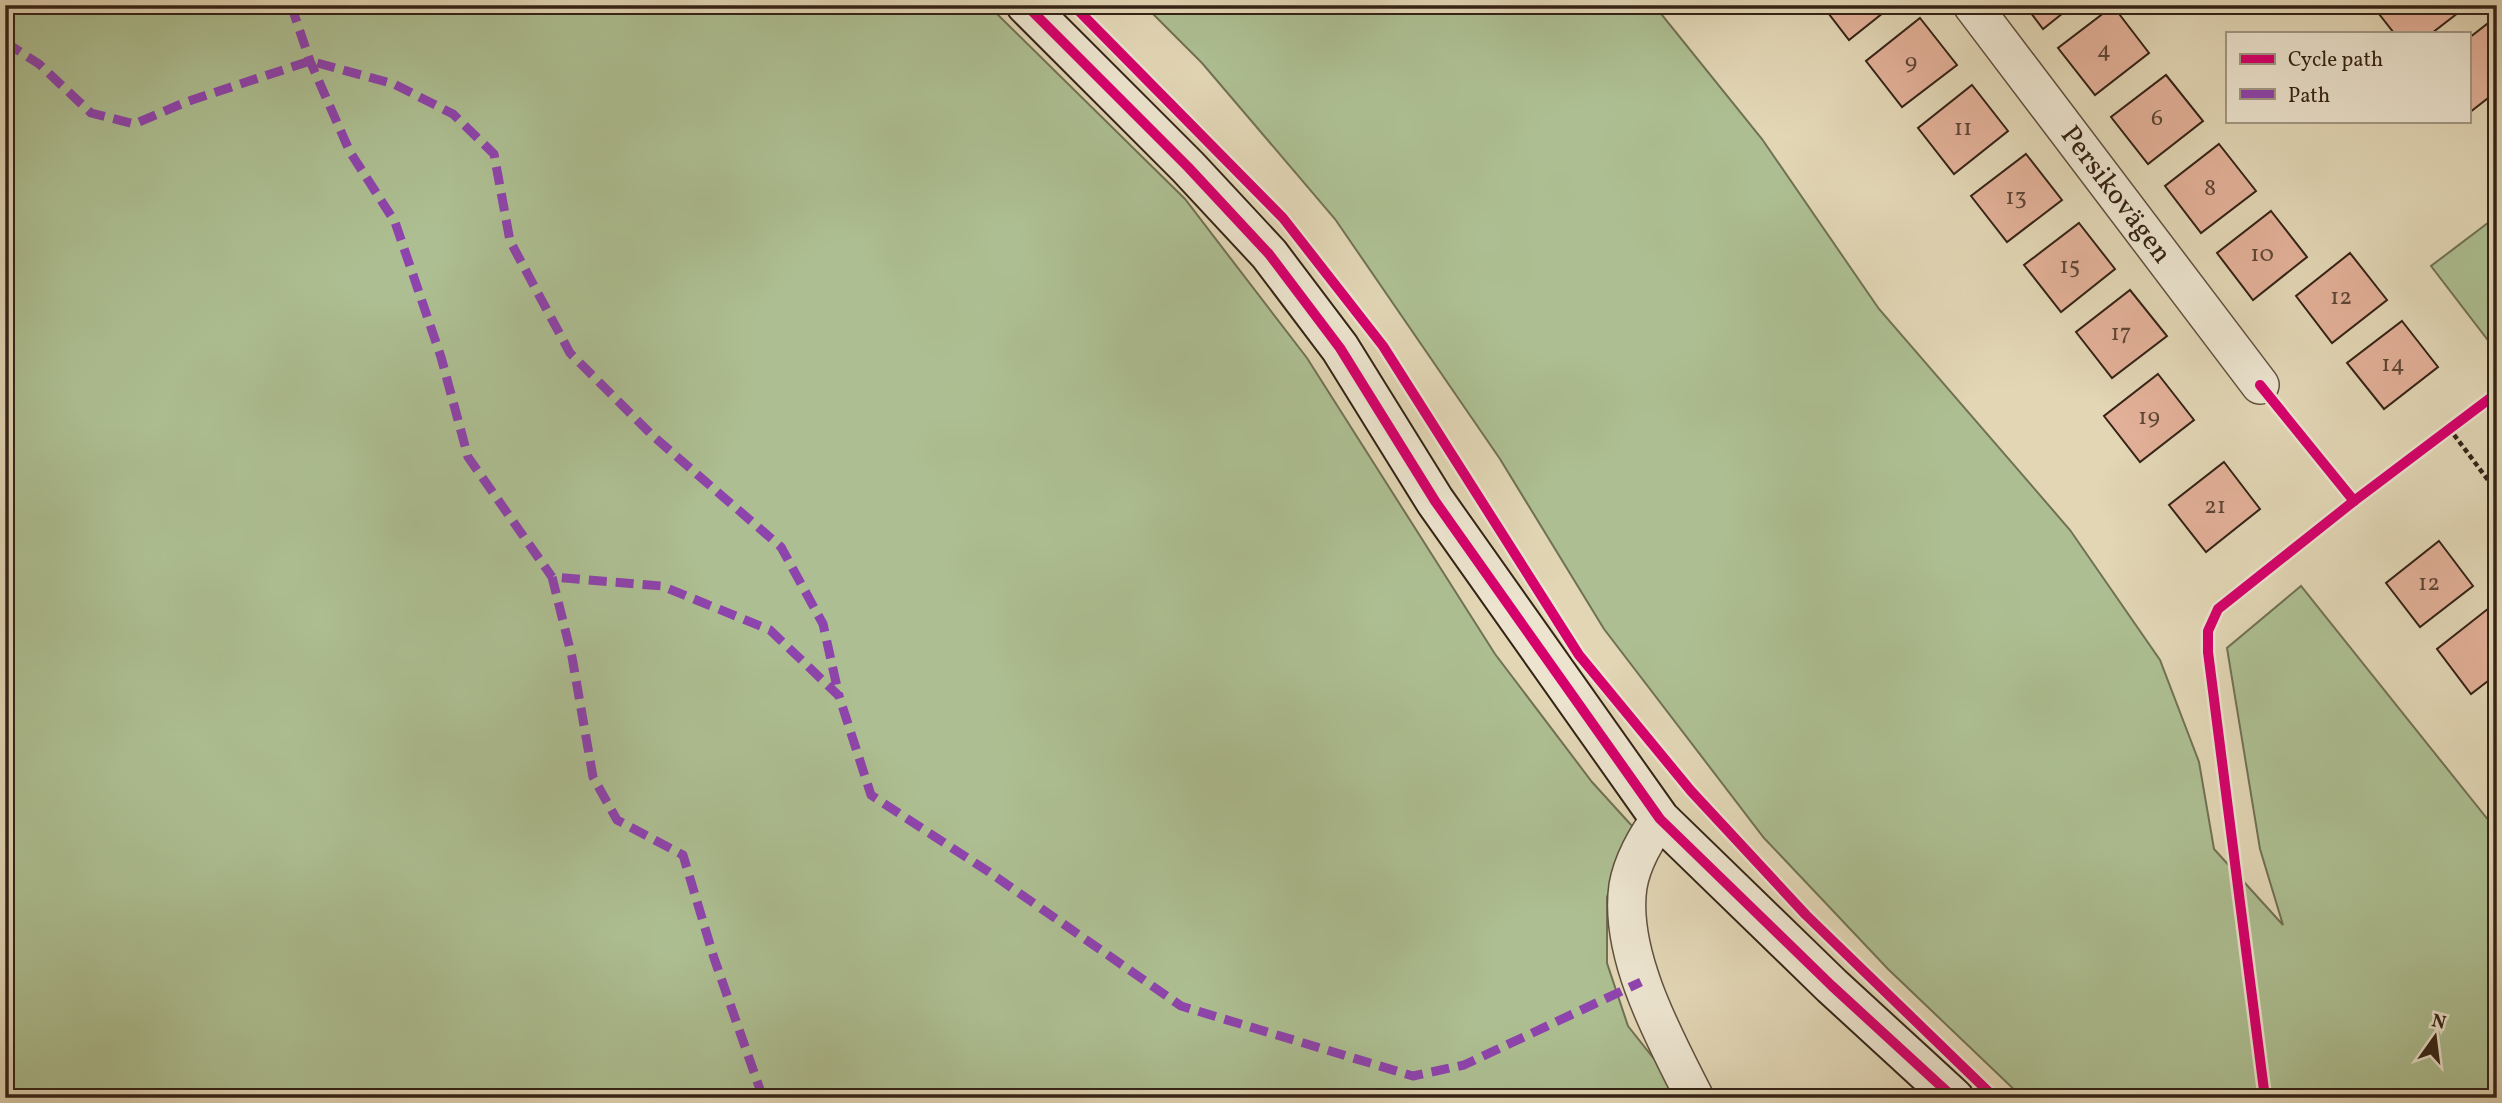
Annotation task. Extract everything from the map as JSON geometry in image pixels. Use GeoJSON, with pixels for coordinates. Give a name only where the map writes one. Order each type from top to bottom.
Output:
{"type":"FeatureCollection","features":[{"type":"Feature","properties":{"kind":"street"},"geometry":{"type":"LineString","coordinates":[[1026,5],[1188,167],[1269,254],[1340,348],[1435,500],[1660,819],[1832,986],[1954,1098]]}},
{"type":"Feature","properties":{"kind":"street","name":"Persikovägen"},"geometry":{"type":"LineString","coordinates":[[1972,5],[2260,385]]}},
{"type":"Feature","properties":{"kind":"street"},"geometry":{"type":"LineString","coordinates":[[1660,819],[1649,834],[1628,886],[1630,927],[1641,982],[1665,1040],[1695,1098]]}},
{"type":"Feature","properties":{"kind":"path"},"geometry":{"type":"LineString","coordinates":[[2449,428],[2497,492]]}},
{"type":"Feature","properties":{"kind":"green space"},"geometry":{"type":"Polygon","coordinates":[[[5,5],[988,5],[1185,199],[1307,358],[1495,654],[1592,782],[1633,827],[1607,897],[1607,963],[1628,1026],[1685,1098],[5,1098],[5,5]]]}},
{"type":"Feature","properties":{"kind":"green space"},"geometry":{"type":"Polygon","coordinates":[[[1144,5],[1654,5],[1762,139],[1879,309],[2070,530],[2160,660],[2199,762],[2214,849],[2283,925],[2260,849],[2227,648],[2301,586],[2497,831],[2497,1098],[2023,1098],[1888,969],[1764,838],[1604,629],[1500,459],[1335,219],[1202,63],[1144,5]]]}},
{"type":"Feature","properties":{"kind":"green space"},"geometry":{"type":"Polygon","coordinates":[[[2497,216],[2497,352],[2431,266],[2497,216]]]}},
{"type":"Feature","properties":{"kind":"building"},"geometry":{"type":"Polygon","coordinates":[[[1822,5],[1893,5],[1849,40],[1822,5]]]}},
{"type":"Feature","properties":{"kind":"building"},"geometry":{"type":"Polygon","coordinates":[[[2025,5],[2073,5],[2043,29],[2025,5]]]}},
{"type":"Feature","properties":{"kind":"building"},"geometry":{"type":"Polygon","coordinates":[[[2372,5],[2460,5],[2463,9],[2433,32],[2393,32],[2372,5]]]}},
{"type":"Feature","properties":{"kind":"building"},"geometry":{"type":"Polygon","coordinates":[[[2113,6],[2149,53],[2095,95],[2058,48],[2113,6]]]}},
{"type":"Feature","properties":{"kind":"building"},"geometry":{"type":"Polygon","coordinates":[[[1920,18],[1957,65],[1902,107],[1866,61],[1920,18]]]}},
{"type":"Feature","properties":{"kind":"building"},"geometry":{"type":"Polygon","coordinates":[[[2487,24],[2497,36],[2497,91],[2470,112],[2470,37],[2487,24]]]}},
{"type":"Feature","properties":{"kind":"building"},"geometry":{"type":"Polygon","coordinates":[[[2166,75],[2203,121],[2148,164],[2111,117],[2166,75]]]}},
{"type":"Feature","properties":{"kind":"building"},"geometry":{"type":"Polygon","coordinates":[[[1972,85],[2008,131],[1954,174],[1918,128],[1972,85]]]}},
{"type":"Feature","properties":{"kind":"building"},"geometry":{"type":"Polygon","coordinates":[[[2219,144],[2256,191],[2201,233],[2165,186],[2219,144]]]}},
{"type":"Feature","properties":{"kind":"building"},"geometry":{"type":"Polygon","coordinates":[[[2026,154],[2062,200],[2007,242],[1971,196],[2026,154]]]}},
{"type":"Feature","properties":{"kind":"building"},"geometry":{"type":"Polygon","coordinates":[[[2271,211],[2307,257],[2253,300],[2217,253],[2271,211]]]}},
{"type":"Feature","properties":{"kind":"building"},"geometry":{"type":"Polygon","coordinates":[[[2079,223],[2115,269],[2061,312],[2024,265],[2079,223]]]}},
{"type":"Feature","properties":{"kind":"building"},"geometry":{"type":"Polygon","coordinates":[[[2350,253],[2387,300],[2332,343],[2296,296],[2350,253]]]}},
{"type":"Feature","properties":{"kind":"building"},"geometry":{"type":"Polygon","coordinates":[[[2130,290],[2167,336],[2112,378],[2076,332],[2130,290]]]}},
{"type":"Feature","properties":{"kind":"building"},"geometry":{"type":"Polygon","coordinates":[[[2402,321],[2438,367],[2384,409],[2347,363],[2402,321]]]}},
{"type":"Feature","properties":{"kind":"building"},"geometry":{"type":"Polygon","coordinates":[[[2158,374],[2194,420],[2140,462],[2104,416],[2158,374]]]}},
{"type":"Feature","properties":{"kind":"building"},"geometry":{"type":"Polygon","coordinates":[[[2224,462],[2260,509],[2206,552],[2169,505],[2224,462]]]}},
{"type":"Feature","properties":{"kind":"building"},"geometry":{"type":"Polygon","coordinates":[[[2439,541],[2473,586],[2420,627],[2386,583],[2439,541]]]}},
{"type":"Feature","properties":{"kind":"building"},"geometry":{"type":"Polygon","coordinates":[[[2489,608],[2497,617],[2497,674],[2471,694],[2437,649],[2489,608]]]}},
{"type":"Feature","properties":{"kind":"marked path"},"geometry":{"type":"LineString","coordinates":[[291,5],[310,61],[350,152],[395,222],[441,357],[468,457],[552,577]]}},
{"type":"Feature","properties":{"kind":"marked path"},"geometry":{"type":"LineString","coordinates":[[5,42],[39,64],[91,113],[134,124],[186,102],[310,61],[394,84],[453,114],[494,154],[510,241],[570,353],[653,436],[781,547],[823,624],[839,696]]}},
{"type":"Feature","properties":{"kind":"marked path"},"geometry":{"type":"LineString","coordinates":[[763,1098],[714,958],[683,855],[617,820],[593,777],[572,657],[552,577],[662,586],[770,630],[839,696],[871,795],[989,872],[1181,1006],[1413,1076],[1464,1065],[1641,982]]}},
{"type":"Feature","properties":{"kind":"cycle path"},"geometry":{"type":"LineString","coordinates":[[1026,5],[1188,167],[1269,254],[1340,348],[1435,501],[1660,819],[1832,986],[1954,1098]]}},
{"type":"Feature","properties":{"kind":"cycle path"},"geometry":{"type":"LineString","coordinates":[[1073,5],[1283,218],[1383,346],[1579,655],[1691,791],[1806,915],[1995,1098]]}},
{"type":"Feature","properties":{"kind":"cycle path"},"geometry":{"type":"LineString","coordinates":[[2260,385],[2354,501]]}},
{"type":"Feature","properties":{"kind":"cycle path"},"geometry":{"type":"LineString","coordinates":[[2265,1098],[2208,652],[2208,631],[2218,609],[2354,501],[2497,393]]}}]}
